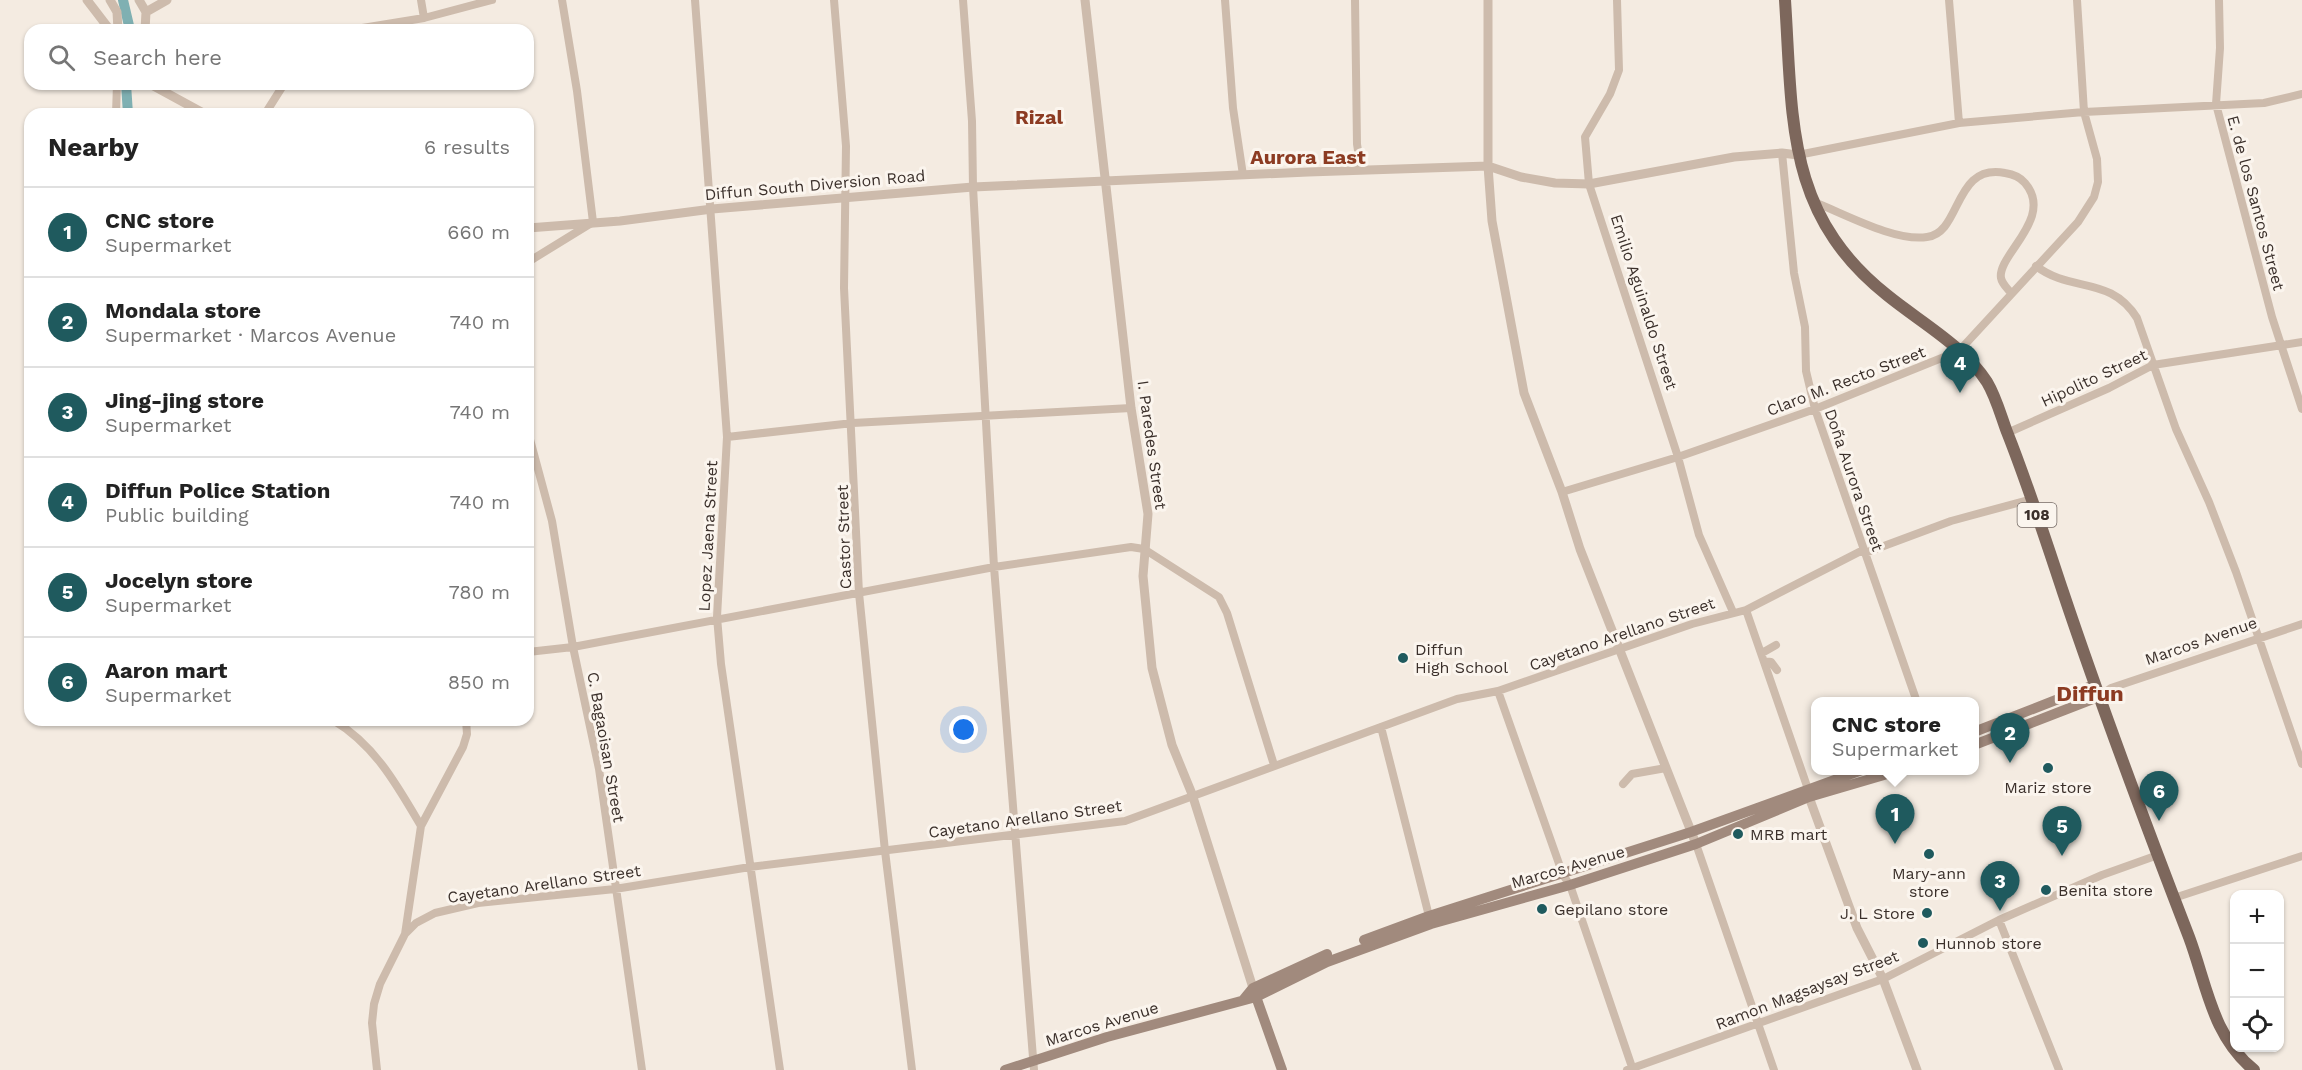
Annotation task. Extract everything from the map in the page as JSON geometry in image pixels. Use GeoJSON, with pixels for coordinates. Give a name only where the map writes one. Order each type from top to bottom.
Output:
{"type":"FeatureCollection","features":[{"type":"Feature","properties":{"kind":"main road","name":"108"},"geometry":{"type":"LineString","coordinates":[[1785,0],[1798,155],[1813,201],[1826,230],[1849,260],[1886,295],[1959,351],[1987,382],[2032,499],[2096,691],[2198,962],[2219,1029],[2241,1059],[2254,1070]]}},
{"type":"Feature","properties":{"kind":"main road","name":"Marcos Avenue"},"geometry":{"type":"LineString","coordinates":[[1979,730],[2096,691]]}},
{"type":"Feature","properties":{"kind":"main road","name":"Marcos Avenue"},"geometry":{"type":"LineString","coordinates":[[1979,743],[2096,691]]}},
{"type":"Feature","properties":{"kind":"main road","name":"Marcos Avenue"},"geometry":{"type":"LineString","coordinates":[[1430,920],[1570,885],[1696,844],[1852,775]]}},
{"type":"Feature","properties":{"kind":"main road","name":"Marcos Avenue"},"geometry":{"type":"LineString","coordinates":[[1005,1070],[1033,1065],[1244,999],[1255,992],[1430,920],[1810,792],[1884,775]]}},
{"type":"Feature","properties":{"kind":"main road"},"geometry":{"type":"LineString","coordinates":[[1255,992],[1282,1070]]}},
{"type":"Feature","properties":{"kind":"street"},"geometry":{"type":"LineString","coordinates":[[87,0],[105,24]]}},
{"type":"Feature","properties":{"kind":"street"},"geometry":{"type":"LineString","coordinates":[[110,0],[117,12],[118,24]]}},
{"type":"Feature","properties":{"kind":"street"},"geometry":{"type":"LineString","coordinates":[[139,0],[146,12],[145,24]]}},
{"type":"Feature","properties":{"kind":"street"},"geometry":{"type":"LineString","coordinates":[[146,12],[167,0]]}},
{"type":"Feature","properties":{"kind":"street"},"geometry":{"type":"LineString","coordinates":[[421,0],[424,18]]}},
{"type":"Feature","properties":{"kind":"street"},"geometry":{"type":"LineString","coordinates":[[387,24],[424,18],[492,0]]}},
{"type":"Feature","properties":{"kind":"street"},"geometry":{"type":"LineString","coordinates":[[534,258],[593,222],[577,91],[562,0]]}},
{"type":"Feature","properties":{"kind":"street","name":"Lopez Jaena Street"},"geometry":{"type":"LineString","coordinates":[[695,0],[727,437],[717,618],[721,663],[780,1070]]}},
{"type":"Feature","properties":{"kind":"street","name":"Castor Street"},"geometry":{"type":"LineString","coordinates":[[834,0],[846,146],[844,288],[853,423],[860,593],[885,851],[912,1070]]}},
{"type":"Feature","properties":{"kind":"street"},"geometry":{"type":"LineString","coordinates":[[963,0],[972,121],[973,187],[993,567],[1033,1065]]}},
{"type":"Feature","properties":{"kind":"street","name":"I. Paredes Street"},"geometry":{"type":"LineString","coordinates":[[1085,0],[1131,408],[1148,514],[1143,576],[1152,668],[1172,745],[1192,794],[1255,992]]}},
{"type":"Feature","properties":{"kind":"street"},"geometry":{"type":"LineString","coordinates":[[1224,0],[1232,97],[1243,175]]}},
{"type":"Feature","properties":{"kind":"street"},"geometry":{"type":"LineString","coordinates":[[1355,0],[1357,144],[1361,170]]}},
{"type":"Feature","properties":{"kind":"street"},"geometry":{"type":"LineString","coordinates":[[1488,0],[1488,166],[1492,221],[1524,393],[1562,492],[1580,549],[1696,844],[1774,1070]]}},
{"type":"Feature","properties":{"kind":"street","name":"Emilio Aguinaldo Street"},"geometry":{"type":"LineString","coordinates":[[1617,0],[1618,70],[1610,94],[1585,137],[1589,184],[1678,457],[1699,535],[1733,612]]}},
{"type":"Feature","properties":{"kind":"street"},"geometry":{"type":"LineString","coordinates":[[1949,0],[1959,123]]}},
{"type":"Feature","properties":{"kind":"street","name":"Claro M. Recto Street"},"geometry":{"type":"LineString","coordinates":[[1562,492],[1678,457],[1815,409],[1959,351],[2078,222],[2094,197],[2098,182],[2097,159],[2084,112],[2077,0]]}},
{"type":"Feature","properties":{"kind":"street","name":"E. de los Santos Street"},"geometry":{"type":"LineString","coordinates":[[2219,0],[2220,48],[2216,104],[2280,344],[2302,409]]}},
{"type":"Feature","properties":{"kind":"street"},"geometry":{"type":"LineString","coordinates":[[116,108],[117,90]]}},
{"type":"Feature","properties":{"kind":"street"},"geometry":{"type":"LineString","coordinates":[[161,90],[194,108]]}},
{"type":"Feature","properties":{"kind":"street"},"geometry":{"type":"LineString","coordinates":[[269,108],[280,90]]}},
{"type":"Feature","properties":{"kind":"street"},"geometry":{"type":"LineString","coordinates":[[1488,166],[1521,177],[1555,183],[1589,184],[1710,160],[1782,153],[1798,155],[1959,123],[2084,112],[2264,103],[2302,94]]}},
{"type":"Feature","properties":{"kind":"street","name":"Doña Aurora Street"},"geometry":{"type":"LineString","coordinates":[[1782,153],[1794,273],[1805,327],[1806,371],[1815,409],[1915,697]]}},
{"type":"Feature","properties":{"kind":"street","name":"Diffun South Diversion Road"},"geometry":{"type":"LineString","coordinates":[[534,227],[712,209],[973,187],[1488,166]]}},
{"type":"Feature","properties":{"kind":"street"},"geometry":{"type":"LineString","coordinates":[[1813,201],[1894,233],[1927,238],[1943,230],[1959,197],[1971,182],[1998,172],[2013,175],[2024,181],[2033,202],[2029,224],[2001,272],[2003,283],[2011,294]]}},
{"type":"Feature","properties":{"kind":"street"},"geometry":{"type":"LineString","coordinates":[[2036,266],[2055,278],[2111,292],[2127,302],[2137,318],[2176,429],[2217,522],[2302,764]]}},
{"type":"Feature","properties":{"kind":"street","name":"Hipolito Street"},"geometry":{"type":"LineString","coordinates":[[2007,433],[2109,388],[2153,365],[2302,342]]}},
{"type":"Feature","properties":{"kind":"street"},"geometry":{"type":"LineString","coordinates":[[727,437],[853,423],[1131,408]]}},
{"type":"Feature","properties":{"kind":"street","name":"C. Bagaoisan Street"},"geometry":{"type":"LineString","coordinates":[[534,454],[552,521],[573,647],[598,769],[642,1070]]}},
{"type":"Feature","properties":{"kind":"street","name":"Cayetano Arellano Street"},"geometry":{"type":"LineString","coordinates":[[405,934],[416,923],[459,906],[615,889],[750,867],[1125,821],[1192,794],[1456,699],[1498,691],[1619,649],[1733,612],[1746,610],[1864,552],[1951,521],[2032,499]]}},
{"type":"Feature","properties":{"kind":"street"},"geometry":{"type":"LineString","coordinates":[[534,651],[573,647],[993,567],[1131,547],[1144,549],[1219,597],[1227,613],[1274,765]]}},
{"type":"Feature","properties":{"kind":"street"},"geometry":{"type":"LineString","coordinates":[[1746,610],[1857,928],[1883,979],[1917,1070]]}},
{"type":"Feature","properties":{"kind":"street","name":"Marcos Avenue"},"geometry":{"type":"LineString","coordinates":[[2096,691],[2302,624]]}},
{"type":"Feature","properties":{"kind":"street"},"geometry":{"type":"LineString","coordinates":[[1763,657],[1776,645]]}},
{"type":"Feature","properties":{"kind":"street"},"geometry":{"type":"LineString","coordinates":[[1763,657],[1777,670]]}},
{"type":"Feature","properties":{"kind":"street","name":"Marcos Avenue"},"geometry":{"type":"LineString","coordinates":[[2096,691],[2110,688]]}},
{"type":"Feature","properties":{"kind":"street"},"geometry":{"type":"LineString","coordinates":[[1498,691],[1563,875],[1570,885],[1631,1069]]}},
{"type":"Feature","properties":{"kind":"street"},"geometry":{"type":"LineString","coordinates":[[341,726],[374,752],[421,826]]}},
{"type":"Feature","properties":{"kind":"street"},"geometry":{"type":"LineString","coordinates":[[377,1070],[372,1023],[374,1004],[405,934],[421,826],[463,747],[467,734],[466,726]]}},
{"type":"Feature","properties":{"kind":"street"},"geometry":{"type":"LineString","coordinates":[[1381,727],[1430,920]]}},
{"type":"Feature","properties":{"kind":"street"},"geometry":{"type":"LineString","coordinates":[[1623,784],[1632,774],[1666,768]]}},
{"type":"Feature","properties":{"kind":"street","name":"Ramon Magsaysay Street"},"geometry":{"type":"LineString","coordinates":[[1631,1069],[1883,979],[1999,920],[2102,875],[2158,855]]}},
{"type":"Feature","properties":{"kind":"street"},"geometry":{"type":"LineString","coordinates":[[2174,898],[2302,856]]}},
{"type":"Feature","properties":{"kind":"street"},"geometry":{"type":"LineString","coordinates":[[1999,920],[2059,1070]]}},
{"type":"Feature","properties":{"kind":"waterway"},"geometry":{"type":"LineString","coordinates":[[123,0],[129,24]]}},
{"type":"Feature","properties":{"kind":"waterway"},"geometry":{"type":"LineString","coordinates":[[126,90],[128,108]]}},
{"type":"Feature","properties":{"kind":"place","name":"Diffun Police Station"},"geometry":{"type":"Point","coordinates":[1960,393]}},
{"type":"Feature","properties":{"kind":"place","name":"Diffun High School"},"geometry":{"type":"Point","coordinates":[1403,658]}},
{"type":"Feature","properties":{"kind":"place","name":"Mondala store"},"geometry":{"type":"Point","coordinates":[2010,763]}},
{"type":"Feature","properties":{"kind":"place","name":"Mariz store"},"geometry":{"type":"Point","coordinates":[2048,768]}},
{"type":"Feature","properties":{"kind":"place","name":"Aaron mart"},"geometry":{"type":"Point","coordinates":[2159,821]}},
{"type":"Feature","properties":{"kind":"place","name":"MRB mart"},"geometry":{"type":"Point","coordinates":[1738,834]}},
{"type":"Feature","properties":{"kind":"place","name":"CNC store"},"geometry":{"type":"Point","coordinates":[1895,844]}},
{"type":"Feature","properties":{"kind":"place","name":"Mary-ann store"},"geometry":{"type":"Point","coordinates":[1929,854]}},
{"type":"Feature","properties":{"kind":"place","name":"Jocelyn store"},"geometry":{"type":"Point","coordinates":[2062,856]}},
{"type":"Feature","properties":{"kind":"place","name":"Benita store"},"geometry":{"type":"Point","coordinates":[2046,890]}},
{"type":"Feature","properties":{"kind":"place","name":"Gepilano store"},"geometry":{"type":"Point","coordinates":[1542,909]}},
{"type":"Feature","properties":{"kind":"place","name":"Jing-jing store"},"geometry":{"type":"Point","coordinates":[2000,911]}},
{"type":"Feature","properties":{"kind":"place","name":"J. L Store"},"geometry":{"type":"Point","coordinates":[1927,913]}},
{"type":"Feature","properties":{"kind":"place","name":"Hunnob store"},"geometry":{"type":"Point","coordinates":[1923,943]}},
{"type":"Feature","properties":{"kind":"district","name":"Rizal"},"geometry":{"type":"Point","coordinates":[1039,117]}},
{"type":"Feature","properties":{"kind":"district","name":"Aurora East"},"geometry":{"type":"Point","coordinates":[1308,157]}},
{"type":"Feature","properties":{"kind":"district","name":"Diffun"},"geometry":{"type":"Point","coordinates":[2090,693]}}]}
